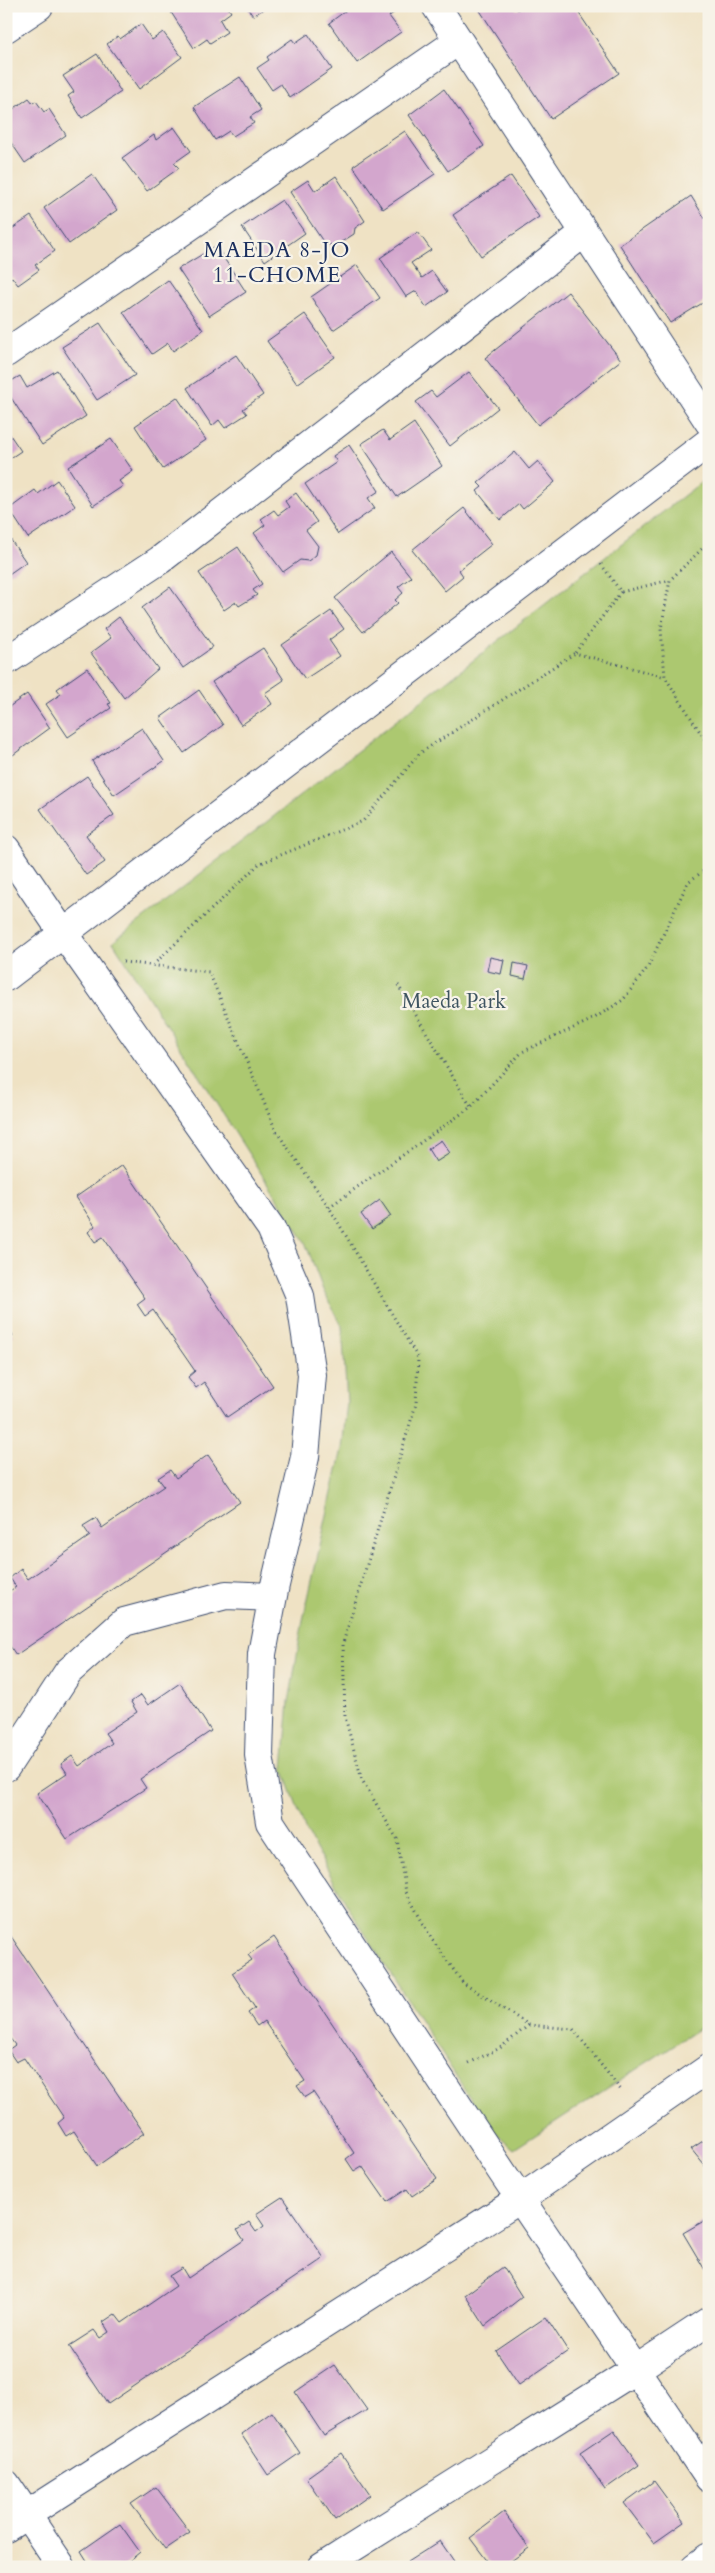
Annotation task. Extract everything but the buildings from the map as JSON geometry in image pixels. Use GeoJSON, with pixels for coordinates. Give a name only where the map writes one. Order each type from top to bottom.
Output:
{"type":"FeatureCollection","features":[{"type":"Feature","properties":{"kind":"street"},"geometry":{"type":"LineString","coordinates":[[6,28],[39,6]]}},
{"type":"Feature","properties":{"kind":"street"},"geometry":{"type":"LineString","coordinates":[[436,6],[709,422]]}},
{"type":"Feature","properties":{"kind":"street"},"geometry":{"type":"LineString","coordinates":[[6,353],[458,41]]}},
{"type":"Feature","properties":{"kind":"street"},"geometry":{"type":"LineString","coordinates":[[6,661],[160,560],[584,233]]}},
{"type":"Feature","properties":{"kind":"street"},"geometry":{"type":"LineString","coordinates":[[6,977],[709,442]]}},
{"type":"Feature","properties":{"kind":"street"},"geometry":{"type":"LineString","coordinates":[[6,849],[271,1228],[300,1296],[312,1375],[306,1448],[272,1597],[262,1654],[259,1755],[270,1822],[520,2199],[709,2478]]}},
{"type":"Feature","properties":{"kind":"street"},"geometry":{"type":"LineString","coordinates":[[6,1767],[68,1672],[124,1622],[226,1595],[272,1597]]}},
{"type":"Feature","properties":{"kind":"street"},"geometry":{"type":"LineString","coordinates":[[16,2521],[520,2199],[709,2068]]}},
{"type":"Feature","properties":{"kind":"street"},"geometry":{"type":"LineString","coordinates":[[322,2567],[635,2370],[709,2321]]}},
{"type":"Feature","properties":{"kind":"street"},"geometry":{"type":"LineString","coordinates":[[6,2484],[16,2521],[62,2567]]}},
{"type":"Feature","properties":{"kind":"street"},"geometry":{"type":"LineString","coordinates":[[695,2567],[709,2558]]}},
{"type":"Feature","properties":{"kind":"path"},"geometry":{"type":"LineString","coordinates":[[153,965],[259,864],[363,821],[420,753],[575,653],[621,592],[670,580],[709,542]]}},
{"type":"Feature","properties":{"kind":"path"},"geometry":{"type":"LineString","coordinates":[[599,561],[621,592]]}},
{"type":"Feature","properties":{"kind":"path"},"geometry":{"type":"LineString","coordinates":[[670,580],[661,628],[665,676],[709,746]]}},
{"type":"Feature","properties":{"kind":"path"},"geometry":{"type":"LineString","coordinates":[[575,653],[665,676]]}},
{"type":"Feature","properties":{"kind":"path"},"geometry":{"type":"LineString","coordinates":[[329,1207],[471,1107],[522,1052],[593,1019],[623,1000],[648,967],[688,882],[709,867]]}},
{"type":"Feature","properties":{"kind":"path"},"geometry":{"type":"LineString","coordinates":[[115,963],[153,965],[208,972],[276,1131],[329,1207],[418,1358],[416,1404],[342,1643],[345,1716],[362,1780],[397,1839],[406,1892],[431,1938],[463,1983],[530,2025],[573,2029],[623,2092]]}},
{"type":"Feature","properties":{"kind":"path"},"geometry":{"type":"LineString","coordinates":[[398,985],[471,1107]]}},
{"type":"Feature","properties":{"kind":"path"},"geometry":{"type":"LineString","coordinates":[[467,2064],[500,2048],[530,2025]]}},
{"type":"Feature","properties":{"kind":"green space","name":"Maeda Park"},"geometry":{"type":"Polygon","coordinates":[[[709,476],[709,2022],[514,2149],[488,2126],[348,1907],[305,1829],[283,1768],[289,1702],[303,1620],[342,1449],[347,1402],[342,1326],[323,1290],[305,1242],[113,942],[709,476]]]}},
{"type":"Feature","properties":{"kind":"district","name":"MAEDA 8-JO 11-CHOME"},"geometry":{"type":"Point","coordinates":[277,262]}}]}
